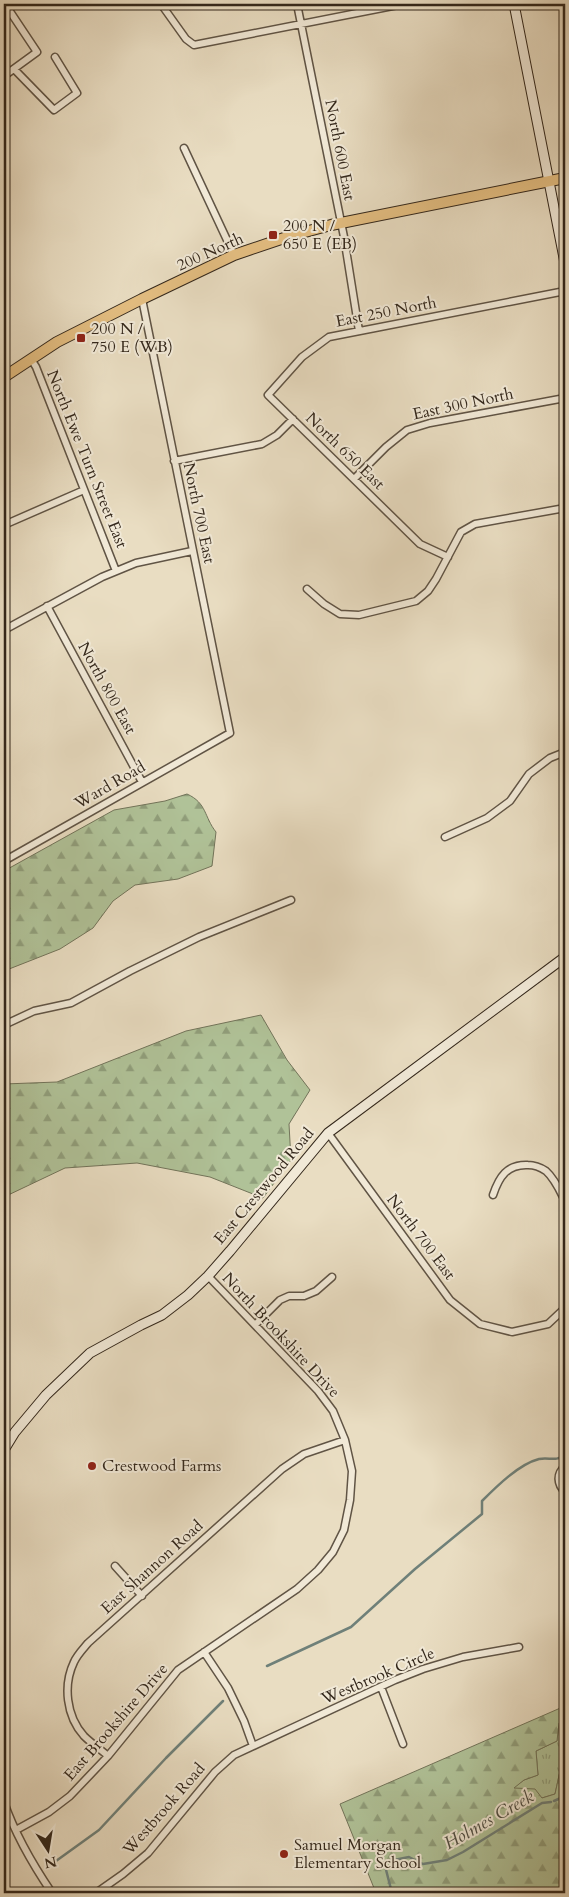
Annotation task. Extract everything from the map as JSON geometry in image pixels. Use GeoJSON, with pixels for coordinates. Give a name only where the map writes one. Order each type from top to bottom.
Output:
{"type":"FeatureCollection","features":[{"type":"Feature","properties":{"kind":"main road","name":"200 North"},"geometry":{"type":"LineString","coordinates":[[4,377],[57,342],[142,299],[234,256],[290,236],[341,223],[565,178]]}},
{"type":"Feature","properties":{"kind":"street"},"geometry":{"type":"LineString","coordinates":[[4,76],[37,52],[5,4]]}},
{"type":"Feature","properties":{"kind":"street"},"geometry":{"type":"LineString","coordinates":[[161,4],[186,38],[194,45],[403,4]]}},
{"type":"Feature","properties":{"kind":"street","name":"North 600 East"},"geometry":{"type":"LineString","coordinates":[[297,4],[341,223],[359,331]]}},
{"type":"Feature","properties":{"kind":"street"},"geometry":{"type":"LineString","coordinates":[[514,4],[565,263]]}},
{"type":"Feature","properties":{"kind":"street"},"geometry":{"type":"LineString","coordinates":[[14,69],[54,110],[77,93],[54,57]]}},
{"type":"Feature","properties":{"kind":"street"},"geometry":{"type":"LineString","coordinates":[[184,148],[234,256]]}},
{"type":"Feature","properties":{"kind":"street","name":"East 250 North"},"geometry":{"type":"LineString","coordinates":[[293,419],[268,395],[302,357],[329,337],[565,291]]}},
{"type":"Feature","properties":{"kind":"street","name":"North 700 East"},"geometry":{"type":"LineString","coordinates":[[142,299],[230,733]]}},
{"type":"Feature","properties":{"kind":"street","name":"North Ewe Turn Street East"},"geometry":{"type":"LineString","coordinates":[[31,359],[36,367],[116,571]]}},
{"type":"Feature","properties":{"kind":"street","name":"East 300 North"},"geometry":{"type":"LineString","coordinates":[[354,478],[407,430],[565,398]]}},
{"type":"Feature","properties":{"kind":"street","name":"North 650 East"},"geometry":{"type":"LineString","coordinates":[[174,461],[262,444],[277,435],[293,419],[420,544],[448,557]]}},
{"type":"Feature","properties":{"kind":"street"},"geometry":{"type":"LineString","coordinates":[[4,525],[84,490]]}},
{"type":"Feature","properties":{"kind":"street"},"geometry":{"type":"LineString","coordinates":[[307,589],[324,604],[340,614],[359,614],[416,601],[428,591],[461,532],[475,524],[565,508]]}},
{"type":"Feature","properties":{"kind":"street"},"geometry":{"type":"LineString","coordinates":[[4,630],[116,571],[136,564],[192,551]]}},
{"type":"Feature","properties":{"kind":"street","name":"North 800 East"},"geometry":{"type":"LineString","coordinates":[[47,606],[142,782]]}},
{"type":"Feature","properties":{"kind":"street","name":"Ward Road"},"geometry":{"type":"LineString","coordinates":[[4,861],[230,733]]}},
{"type":"Feature","properties":{"kind":"street"},"geometry":{"type":"LineString","coordinates":[[445,837],[487,818],[510,801],[529,774],[550,758],[565,752]]}},
{"type":"Feature","properties":{"kind":"street"},"geometry":{"type":"LineString","coordinates":[[4,1025],[34,1011],[71,1003],[130,971],[200,937],[291,900]]}},
{"type":"Feature","properties":{"kind":"street","name":"East Crestwood Road"},"geometry":{"type":"LineString","coordinates":[[5,1446],[46,1395],[90,1353],[117,1337],[162,1315],[188,1295],[208,1276],[328,1133],[565,957]]}},
{"type":"Feature","properties":{"kind":"street","name":"North 700 East"},"geometry":{"type":"LineString","coordinates":[[328,1133],[450,1300],[480,1324],[512,1332],[548,1324],[565,1308]]}},
{"type":"Feature","properties":{"kind":"street"},"geometry":{"type":"LineString","coordinates":[[493,1195],[498,1181],[507,1169],[520,1164],[535,1166],[546,1171],[555,1182],[565,1201]]}},
{"type":"Feature","properties":{"kind":"street","name":"North Brookshire Drive"},"geometry":{"type":"LineString","coordinates":[[208,1276],[318,1391],[333,1411],[345,1440],[352,1471],[350,1500],[344,1530]]}},
{"type":"Feature","properties":{"kind":"street"},"geometry":{"type":"LineString","coordinates":[[255,1325],[280,1300],[289,1296],[304,1296],[316,1291],[332,1277]]}},
{"type":"Feature","properties":{"kind":"street","name":"East Shannon Road"},"geometry":{"type":"LineString","coordinates":[[108,1756],[83,1735],[72,1717],[67,1697],[68,1678],[74,1660],[88,1643],[282,1469],[304,1454],[345,1440]]}},
{"type":"Feature","properties":{"kind":"street"},"geometry":{"type":"LineString","coordinates":[[565,1466],[558,1477],[559,1486],[565,1492]]}},
{"type":"Feature","properties":{"kind":"street","name":"East Brookshire Drive"},"geometry":{"type":"LineString","coordinates":[[16,1830],[49,1812],[70,1796],[108,1756],[178,1670],[298,1589],[333,1552],[344,1530]]}},
{"type":"Feature","properties":{"kind":"street"},"geometry":{"type":"LineString","coordinates":[[116,1566],[142,1596]]}},
{"type":"Feature","properties":{"kind":"street","name":"Westbrook Circle"},"geometry":{"type":"LineString","coordinates":[[253,1746],[381,1686],[423,1669],[463,1657],[519,1647]]}},
{"type":"Feature","properties":{"kind":"street"},"geometry":{"type":"LineString","coordinates":[[204,1652],[232,1696],[253,1746]]}},
{"type":"Feature","properties":{"kind":"street"},"geometry":{"type":"LineString","coordinates":[[381,1686],[402,1744]]}},
{"type":"Feature","properties":{"kind":"street","name":"Westbrook Road"},"geometry":{"type":"LineString","coordinates":[[96,1893],[148,1853],[215,1772],[234,1755],[253,1746]]}},
{"type":"Feature","properties":{"kind":"street"},"geometry":{"type":"LineString","coordinates":[[4,1802],[39,1875],[52,1893]]}},
{"type":"Feature","properties":{"kind":"green space"},"geometry":{"type":"Polygon","coordinates":[[[187,794],[202,806],[216,832],[212,866],[178,879],[135,885],[113,901],[93,928],[60,949],[4,971],[4,871],[114,810],[165,801],[187,794]]]}},
{"type":"Feature","properties":{"kind":"green space"},"geometry":{"type":"Polygon","coordinates":[[[261,1015],[287,1060],[310,1090],[289,1124],[291,1160],[263,1198],[210,1177],[137,1163],[65,1168],[4,1197],[4,1084],[57,1082],[186,1031],[261,1015]]]}},
{"type":"Feature","properties":{"kind":"green space"},"geometry":{"type":"Polygon","coordinates":[[[565,1706],[565,1720],[559,1723],[557,1741],[536,1751],[538,1775],[524,1780],[514,1788],[535,1789],[542,1798],[555,1794],[560,1771],[565,1768],[565,1893],[376,1893],[340,1804],[565,1706]]]}},
{"type":"Feature","properties":{"kind":"green space"},"geometry":{"type":"Polygon","coordinates":[[[565,1720],[565,1768],[560,1771],[555,1794],[542,1798],[513,1788],[524,1780],[538,1775],[536,1751],[557,1741],[559,1723],[565,1720]]]}},
{"type":"Feature","properties":{"kind":"waterway"},"geometry":{"type":"LineString","coordinates":[[267,1666],[351,1627],[415,1569],[482,1514],[482,1501],[508,1477],[531,1462],[539,1459],[555,1459],[565,1455]]}},
{"type":"Feature","properties":{"kind":"waterway"},"geometry":{"type":"LineString","coordinates":[[56,1861],[99,1830],[166,1758],[223,1701]]}},
{"type":"Feature","properties":{"kind":"waterway","name":"Holmes Creek"},"geometry":{"type":"LineString","coordinates":[[554,1801],[565,1796]]}},
{"type":"Feature","properties":{"kind":"waterway","name":"Holmes Creek"},"geometry":{"type":"LineString","coordinates":[[392,1893],[384,1862],[409,1857],[423,1864],[447,1860],[542,1803],[551,1802]]}},
{"type":"Feature","properties":{"kind":"place","name":"200 N / 650 E (EB)"},"geometry":{"type":"Point","coordinates":[273,235]}},
{"type":"Feature","properties":{"kind":"place","name":"200 N / 750 E (WB)"},"geometry":{"type":"Point","coordinates":[81,338]}},
{"type":"Feature","properties":{"kind":"place","name":"Crestwood Farms"},"geometry":{"type":"Point","coordinates":[92,1466]}},
{"type":"Feature","properties":{"kind":"place","name":"Samuel Morgan Elementary School"},"geometry":{"type":"Point","coordinates":[284,1854]}}]}
